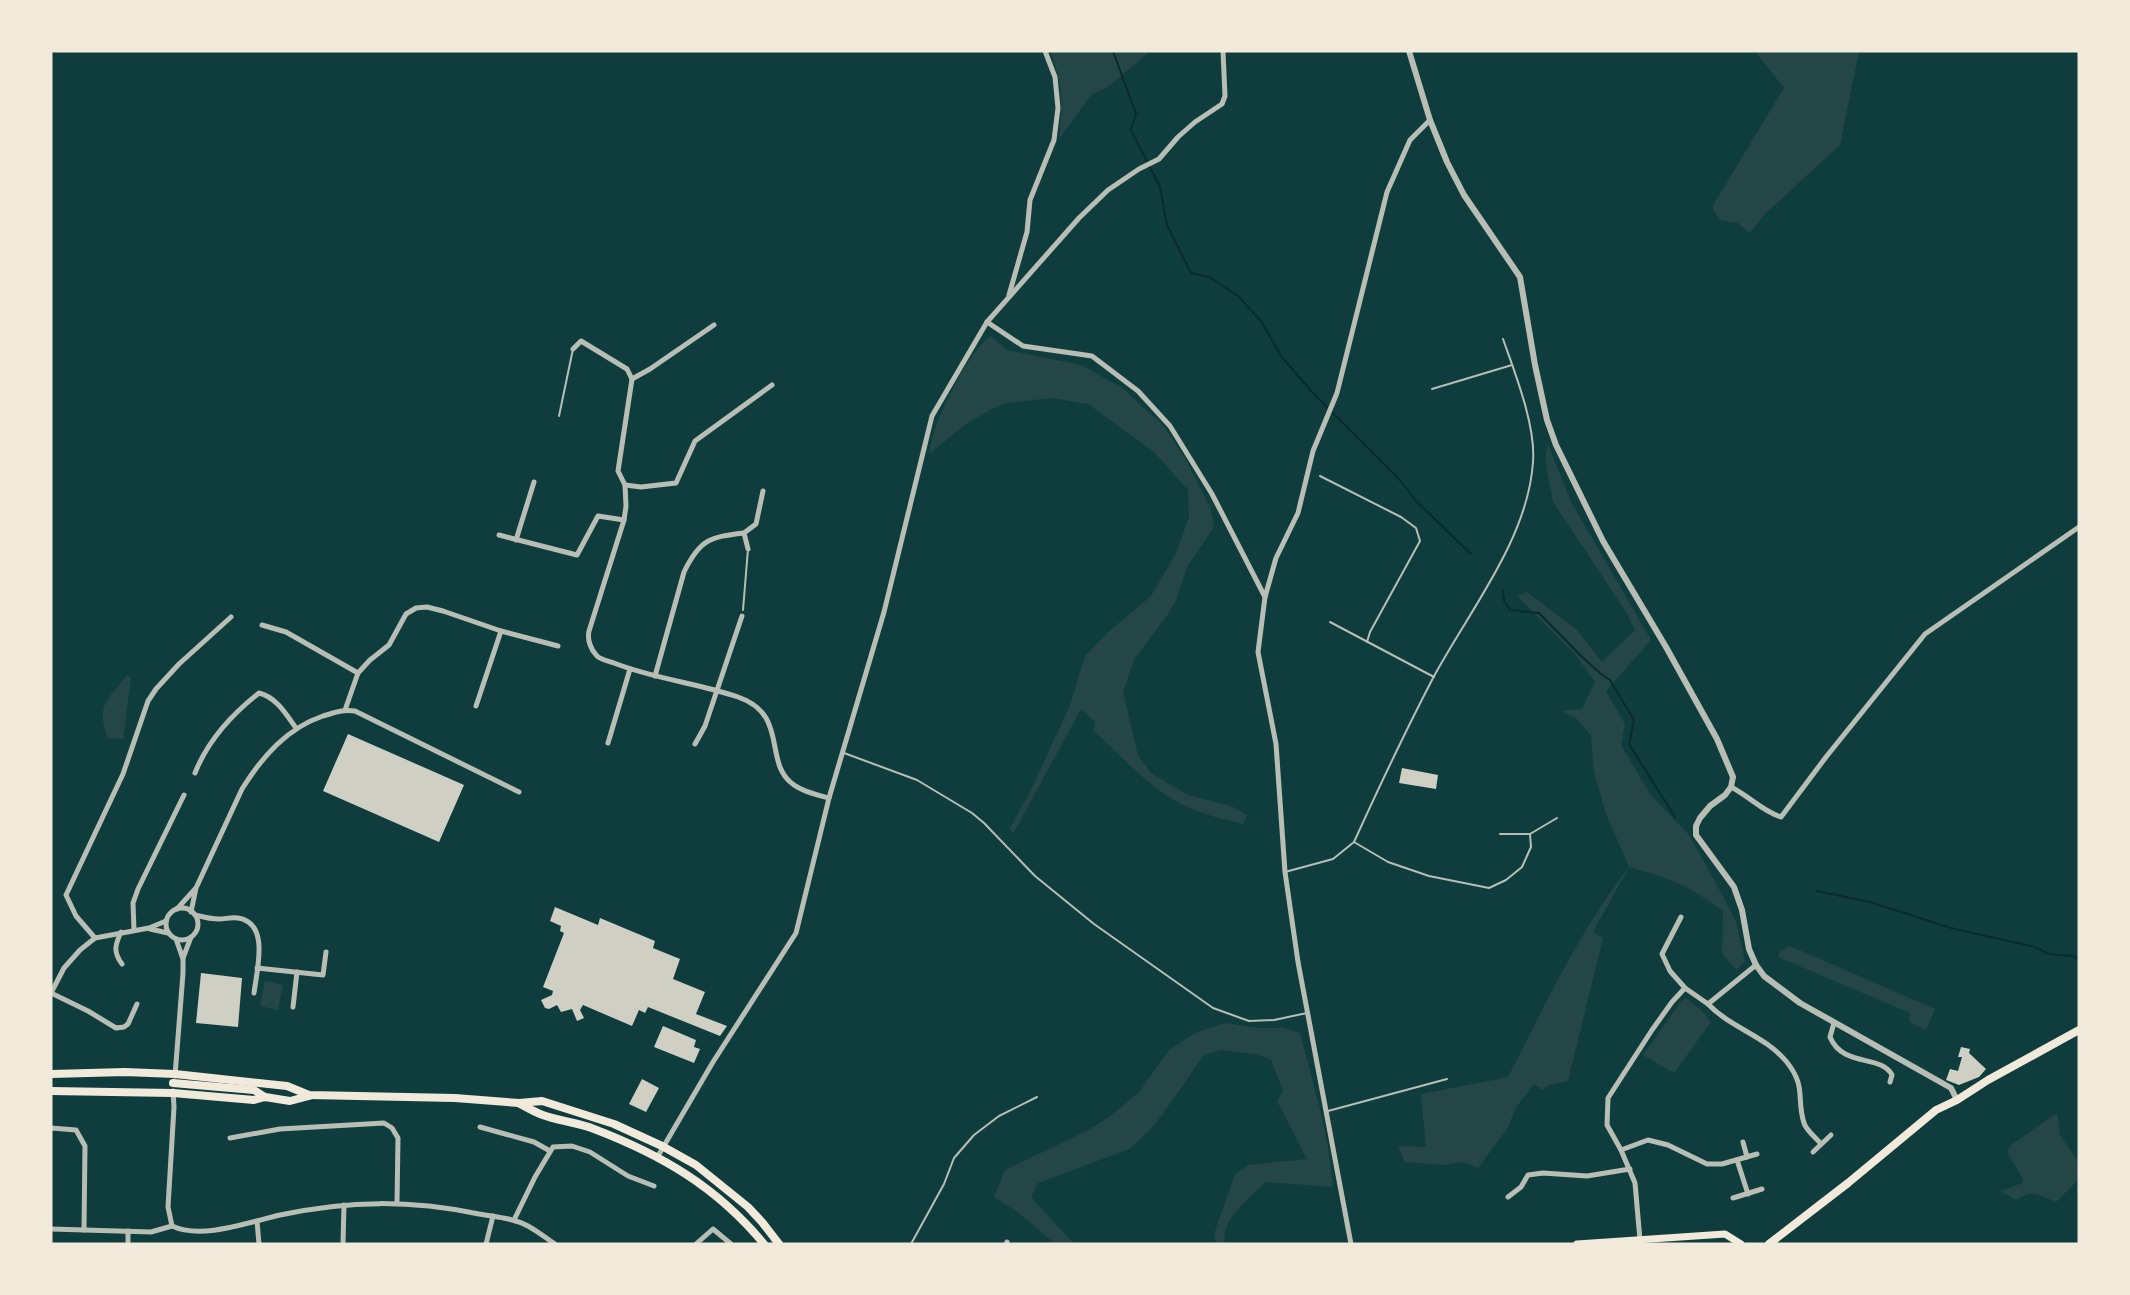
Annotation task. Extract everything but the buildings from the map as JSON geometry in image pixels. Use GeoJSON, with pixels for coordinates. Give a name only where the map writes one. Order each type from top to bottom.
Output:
{"type":"FeatureCollection","features":[{"type":"Feature","properties":{"kind":"main road"},"geometry":{"type":"LineString","coordinates":[[1769,1244],[1848,1183],[1936,1110],[2079,1030]]}},
{"type":"Feature","properties":{"kind":"main road"},"geometry":{"type":"LineString","coordinates":[[51,1074],[174,1078],[288,1086],[309,1095]]}},
{"type":"Feature","properties":{"kind":"main road"},"geometry":{"type":"LineString","coordinates":[[174,1078],[254,1090],[265,1097],[290,1101],[309,1095],[455,1098],[519,1103],[542,1101],[614,1124],[696,1165],[762,1222],[779,1244]]}},
{"type":"Feature","properties":{"kind":"main road"},"geometry":{"type":"LineString","coordinates":[[51,1091],[173,1093],[254,1100],[265,1097]]}},
{"type":"Feature","properties":{"kind":"main road"},"geometry":{"type":"LineString","coordinates":[[519,1103],[540,1114],[592,1128],[658,1156],[706,1188],[736,1212],[764,1244]]}},
{"type":"Feature","properties":{"kind":"main road"},"geometry":{"type":"LineString","coordinates":[[1577,1244],[1725,1234],[1740,1243]]}},
{"type":"Feature","properties":{"kind":"street"},"geometry":{"type":"LineString","coordinates":[[1009,298],[1027,232],[1030,200],[1054,140],[1057,98],[1054,77],[1045,51]]}},
{"type":"Feature","properties":{"kind":"street"},"geometry":{"type":"LineString","coordinates":[[658,1156],[713,1062],[796,933],[829,798],[884,612],[932,416],[987,322],[1079,218],[1108,190],[1139,169],[1159,159],[1178,137],[1221,104],[1225,96],[1222,51]]}},
{"type":"Feature","properties":{"kind":"street"},"geometry":{"type":"LineString","coordinates":[[1409,51],[1430,120],[1447,162],[1464,195],[1520,277],[1535,365],[1547,420],[1556,445],[1603,542],[1666,646],[1717,739],[1733,777],[1731,787],[1725,795],[1710,806],[1700,818],[1696,826],[1696,835],[1734,887],[1742,910],[1749,949],[1756,965],[1764,976],[1778,987],[1834,1023],[1951,1088],[1957,1100]]}},
{"type":"Feature","properties":{"kind":"street"},"geometry":{"type":"LineString","coordinates":[[1351,1244],[1306,1013],[1286,872],[1276,744],[1258,652],[1264,597],[1276,558],[1299,513],[1313,451],[1334,402],[1388,192],[1410,140],[1430,120]]}},
{"type":"Feature","properties":{"kind":"street"},"geometry":{"type":"LineString","coordinates":[[987,322],[1023,346],[1092,356],[1138,391],[1170,426],[1212,494],[1264,597]]}},
{"type":"Feature","properties":{"kind":"street"},"geometry":{"type":"LineString","coordinates":[[632,379],[714,326]]}},
{"type":"Feature","properties":{"kind":"street"},"geometry":{"type":"LineString","coordinates":[[573,349],[581,341],[627,369],[632,379],[618,471],[625,485],[627,506],[588,638],[598,657],[630,669],[751,702],[762,711],[769,722],[783,771],[793,784],[806,791],[829,798]]}},
{"type":"Feature","properties":{"kind":"street"},"geometry":{"type":"LineString","coordinates":[[625,485],[641,487],[676,483],[695,441],[772,385]]}},
{"type":"Feature","properties":{"kind":"street"},"geometry":{"type":"LineString","coordinates":[[516,540],[534,482]]}},
{"type":"Feature","properties":{"kind":"street"},"geometry":{"type":"LineString","coordinates":[[655,676],[684,572],[690,559],[706,541],[716,536],[744,533],[756,524],[763,491]]}},
{"type":"Feature","properties":{"kind":"street"},"geometry":{"type":"LineString","coordinates":[[499,536],[577,555],[598,516],[624,520]]}},
{"type":"Feature","properties":{"kind":"street"},"geometry":{"type":"LineString","coordinates":[[1731,787],[1748,796],[1769,813],[1781,817],[1925,634],[2079,527]]}},
{"type":"Feature","properties":{"kind":"street"},"geometry":{"type":"LineString","coordinates":[[744,533],[748,549]]}},
{"type":"Feature","properties":{"kind":"street"},"geometry":{"type":"LineString","coordinates":[[345,710],[358,672],[389,645],[406,614],[416,608],[443,611],[501,631],[558,646]]}},
{"type":"Feature","properties":{"kind":"street"},"geometry":{"type":"LineString","coordinates":[[695,744],[705,726],[743,613]]}},
{"type":"Feature","properties":{"kind":"street"},"geometry":{"type":"LineString","coordinates":[[95,938],[76,916],[66,895],[123,774],[142,715],[156,689],[179,664],[231,616]]}},
{"type":"Feature","properties":{"kind":"street"},"geometry":{"type":"LineString","coordinates":[[262,625],[286,632],[358,672]]}},
{"type":"Feature","properties":{"kind":"street"},"geometry":{"type":"LineString","coordinates":[[476,706],[501,631]]}},
{"type":"Feature","properties":{"kind":"street"},"geometry":{"type":"LineString","coordinates":[[608,743],[630,669]]}},
{"type":"Feature","properties":{"kind":"street"},"geometry":{"type":"LineString","coordinates":[[195,773],[201,757],[214,736],[249,700],[259,693],[265,694],[278,704],[296,728]]}},
{"type":"Feature","properties":{"kind":"street"},"geometry":{"type":"LineString","coordinates":[[168,933],[166,921],[196,888],[242,789],[252,774],[281,740],[296,728],[312,720],[345,710],[355,711],[519,792]]}},
{"type":"Feature","properties":{"kind":"street"},"geometry":{"type":"LineString","coordinates":[[134,930],[133,903],[138,889],[184,795]]}},
{"type":"Feature","properties":{"kind":"street"},"geometry":{"type":"LineString","coordinates":[[196,888],[193,913],[198,922],[197,929]]}},
{"type":"Feature","properties":{"kind":"street"},"geometry":{"type":"LineString","coordinates":[[177,909],[186,909],[209,919],[234,917],[253,924],[258,939],[254,993]]}},
{"type":"Feature","properties":{"kind":"street"},"geometry":{"type":"LineString","coordinates":[[1681,917],[1662,954],[1670,971],[1685,988],[1729,1023],[1767,1043],[1786,1061],[1796,1075],[1801,1089],[1804,1124],[1821,1144]]}},
{"type":"Feature","properties":{"kind":"street"},"geometry":{"type":"LineString","coordinates":[[172,1226],[168,1207],[173,1093],[183,960],[191,937],[209,919]]}},
{"type":"Feature","properties":{"kind":"street"},"geometry":{"type":"LineString","coordinates":[[137,1004],[128,1024],[116,1028],[51,993],[64,968],[80,950],[95,938],[149,928],[166,921]]}},
{"type":"Feature","properties":{"kind":"street"},"geometry":{"type":"LineString","coordinates":[[149,928],[168,933],[176,939],[183,960]]}},
{"type":"Feature","properties":{"kind":"street"},"geometry":{"type":"LineString","coordinates":[[121,932],[115,945],[117,957],[122,964]]}},
{"type":"Feature","properties":{"kind":"street"},"geometry":{"type":"LineString","coordinates":[[176,939],[191,937]]}},
{"type":"Feature","properties":{"kind":"street"},"geometry":{"type":"LineString","coordinates":[[257,968],[322,975],[326,952]]}},
{"type":"Feature","properties":{"kind":"street"},"geometry":{"type":"LineString","coordinates":[[1708,1004],[1756,965]]}},
{"type":"Feature","properties":{"kind":"street"},"geometry":{"type":"LineString","coordinates":[[292,1008],[297,972]]}},
{"type":"Feature","properties":{"kind":"street"},"geometry":{"type":"LineString","coordinates":[[1640,1240],[1635,1183],[1621,1150],[1606,1125],[1608,1098],[1652,1030],[1685,988]]}},
{"type":"Feature","properties":{"kind":"street"},"geometry":{"type":"LineString","coordinates":[[1834,1023],[1830,1037],[1834,1048],[1846,1055],[1874,1063],[1890,1071],[1892,1075],[1890,1082]]}},
{"type":"Feature","properties":{"kind":"street"},"geometry":{"type":"LineString","coordinates":[[230,1138],[280,1129],[384,1123],[392,1128],[398,1138],[398,1203]]}},
{"type":"Feature","properties":{"kind":"street"},"geometry":{"type":"LineString","coordinates":[[480,1127],[534,1142],[550,1151]]}},
{"type":"Feature","properties":{"kind":"street"},"geometry":{"type":"LineString","coordinates":[[51,1128],[76,1130],[85,1146],[84,1230]]}},
{"type":"Feature","properties":{"kind":"street"},"geometry":{"type":"LineString","coordinates":[[1813,1152],[1831,1136]]}},
{"type":"Feature","properties":{"kind":"street"},"geometry":{"type":"LineString","coordinates":[[1621,1150],[1648,1140],[1668,1145],[1707,1164],[1722,1164],[1757,1154]]}},
{"type":"Feature","properties":{"kind":"street"},"geometry":{"type":"LineString","coordinates":[[1743,1142],[1747,1157]]}},
{"type":"Feature","properties":{"kind":"street"},"geometry":{"type":"LineString","coordinates":[[514,1220],[553,1147],[572,1146],[590,1152],[628,1176],[654,1186]]}},
{"type":"Feature","properties":{"kind":"street"},"geometry":{"type":"LineString","coordinates":[[1737,1160],[1748,1194]]}},
{"type":"Feature","properties":{"kind":"street"},"geometry":{"type":"LineString","coordinates":[[1508,1197],[1521,1187],[1528,1175],[1543,1173],[1587,1176],[1630,1169]]}},
{"type":"Feature","properties":{"kind":"street"},"geometry":{"type":"LineString","coordinates":[[1733,1198],[1762,1189]]}},
{"type":"Feature","properties":{"kind":"street"},"geometry":{"type":"LineString","coordinates":[[51,1229],[151,1232],[172,1226],[180,1230],[193,1231],[218,1229],[311,1209],[398,1203],[458,1209],[514,1220],[528,1226],[555,1244]]}},
{"type":"Feature","properties":{"kind":"street"},"geometry":{"type":"LineString","coordinates":[[344,1205],[344,1244]]}},
{"type":"Feature","properties":{"kind":"street"},"geometry":{"type":"LineString","coordinates":[[486,1244],[493,1216]]}},
{"type":"Feature","properties":{"kind":"street"},"geometry":{"type":"LineString","coordinates":[[257,1221],[259,1244]]}},
{"type":"Feature","properties":{"kind":"street"},"geometry":{"type":"LineString","coordinates":[[696,1244],[713,1229],[731,1244]]}},
{"type":"Feature","properties":{"kind":"street"},"geometry":{"type":"LineString","coordinates":[[128,1231],[128,1244]]}},
{"type":"Feature","properties":{"kind":"lane"},"geometry":{"type":"LineString","coordinates":[[1286,872],[1333,860],[1354,842],[1434,677],[1497,568],[1523,514],[1530,490],[1534,459],[1527,413],[1503,339]]}},
{"type":"Feature","properties":{"kind":"lane"},"geometry":{"type":"LineString","coordinates":[[560,416],[573,349]]}},
{"type":"Feature","properties":{"kind":"lane"},"geometry":{"type":"LineString","coordinates":[[1432,389],[1512,365]]}},
{"type":"Feature","properties":{"kind":"lane"},"geometry":{"type":"LineString","coordinates":[[1320,476],[1401,517],[1416,528],[1420,541],[1370,632],[1367,642]]}},
{"type":"Feature","properties":{"kind":"lane"},"geometry":{"type":"LineString","coordinates":[[743,613],[748,549]]}},
{"type":"Feature","properties":{"kind":"lane"},"geometry":{"type":"LineString","coordinates":[[1330,622],[1434,677]]}},
{"type":"Feature","properties":{"kind":"lane"},"geometry":{"type":"LineString","coordinates":[[842,753],[917,780],[972,813],[1035,876],[1094,924],[1213,1008],[1249,1021],[1274,1020],[1306,1013]]}},
{"type":"Feature","properties":{"kind":"lane"},"geometry":{"type":"LineString","coordinates":[[1500,834],[1530,834],[1557,818]]}},
{"type":"Feature","properties":{"kind":"lane"},"geometry":{"type":"LineString","coordinates":[[1354,842],[1388,862],[1429,876],[1489,888],[1506,880],[1522,867],[1531,847],[1530,834]]}},
{"type":"Feature","properties":{"kind":"lane"},"geometry":{"type":"LineString","coordinates":[[1327,1112],[1447,1079]]}},
{"type":"Feature","properties":{"kind":"lane"},"geometry":{"type":"LineString","coordinates":[[911,1244],[944,1184],[954,1158],[974,1135],[999,1116],[1037,1097]]}},
{"type":"Feature","properties":{"kind":"shaded area"},"geometry":{"type":"Polygon","coordinates":[[[1050,51],[1147,51],[1148,53],[1108,87],[1091,95],[1059,139],[1061,94],[1050,51]]]}},
{"type":"Feature","properties":{"kind":"shaded area"},"geometry":{"type":"Polygon","coordinates":[[[1755,51],[1859,51],[1840,145],[1764,215],[1750,233],[1738,223],[1720,220],[1712,207],[1784,88],[1755,51]]]}},
{"type":"Feature","properties":{"kind":"shaded area"},"geometry":{"type":"Polygon","coordinates":[[[991,336],[1007,350],[1081,365],[1121,387],[1163,425],[1185,458],[1210,507],[1214,527],[1187,567],[1176,600],[1168,614],[1134,660],[1123,692],[1138,755],[1151,773],[1188,795],[1231,806],[1247,815],[1243,824],[1197,811],[1161,792],[1094,731],[1095,722],[1081,709],[1013,834],[1010,828],[1031,790],[1070,705],[1085,656],[1107,633],[1151,596],[1176,553],[1189,517],[1188,490],[1154,452],[1088,404],[1052,398],[1007,403],[992,409],[966,424],[929,454],[935,429],[952,391],[975,352],[991,336]]]}},
{"type":"Feature","properties":{"kind":"shaded area"},"geometry":{"type":"Polygon","coordinates":[[[1548,444],[1570,500],[1651,640],[1606,691],[1625,724],[1621,745],[1650,794],[1689,835],[1736,922],[1745,961],[1736,970],[1722,953],[1723,911],[1701,895],[1679,884],[1629,867],[1606,814],[1594,772],[1591,736],[1577,719],[1561,711],[1582,709],[1595,682],[1575,654],[1517,596],[1527,592],[1577,630],[1602,662],[1635,630],[1626,612],[1553,502],[1545,459],[1548,444]]]}},
{"type":"Feature","properties":{"kind":"shaded area"},"geometry":{"type":"Polygon","coordinates":[[[127,675],[131,678],[123,739],[108,738],[104,727],[103,710],[109,697],[127,675]]]}},
{"type":"Feature","properties":{"kind":"shaded area"},"geometry":{"type":"Polygon","coordinates":[[[1629,867],[1593,932],[1603,938],[1568,1081],[1548,1085],[1543,1090],[1534,1084],[1517,1106],[1507,1129],[1478,1168],[1463,1162],[1444,1165],[1405,1162],[1398,1146],[1426,1147],[1421,1094],[1508,1077],[1578,943],[1629,867]]]}},
{"type":"Feature","properties":{"kind":"shaded area"},"geometry":{"type":"Polygon","coordinates":[[[1790,946],[1935,1009],[1926,1030],[1909,1022],[1910,1013],[1778,957],[1780,951],[1790,946]]]}},
{"type":"Feature","properties":{"kind":"shaded area"},"geometry":{"type":"Polygon","coordinates":[[[265,981],[283,985],[278,1010],[260,1006],[265,981]]]}},
{"type":"Feature","properties":{"kind":"shaded area"},"geometry":{"type":"Polygon","coordinates":[[[1686,998],[1711,1022],[1674,1073],[1643,1055],[1686,998]]]}},
{"type":"Feature","properties":{"kind":"shaded area"},"geometry":{"type":"Polygon","coordinates":[[[1226,1023],[1258,1028],[1284,1028],[1300,1033],[1324,1129],[1333,1187],[1266,1182],[1244,1202],[1231,1218],[1227,1226],[1225,1244],[1216,1244],[1214,1234],[1235,1174],[1249,1165],[1307,1159],[1277,1101],[1283,1091],[1271,1060],[1256,1054],[1221,1050],[1204,1055],[1162,1115],[1129,1149],[1038,1183],[1031,1197],[1074,1244],[1055,1244],[1019,1213],[994,1197],[1005,1170],[1089,1130],[1138,1093],[1169,1050],[1197,1032],[1226,1023]]]}},
{"type":"Feature","properties":{"kind":"shaded area"},"geometry":{"type":"Polygon","coordinates":[[[2057,1113],[2060,1135],[2079,1163],[2079,1179],[2056,1202],[2031,1194],[2016,1200],[2001,1191],[2022,1183],[2023,1179],[2007,1152],[2011,1145],[2057,1113]]]}},
{"type":"Feature","properties":{"kind":"waterway"},"geometry":{"type":"LineString","coordinates":[[1113,51],[1136,114],[1131,130],[1160,187],[1167,225],[1191,273],[1209,277],[1238,296],[1261,321],[1281,356],[1312,392],[1399,479],[1416,501],[1471,554]]}},
{"type":"Feature","properties":{"kind":"waterway"},"geometry":{"type":"LineString","coordinates":[[1503,591],[1504,601],[1510,610],[1539,613],[1581,656],[1610,680],[1634,720],[1629,744],[1675,817]]}},
{"type":"Feature","properties":{"kind":"waterway"},"geometry":{"type":"LineString","coordinates":[[1817,891],[1870,902],[1951,928],[2035,947],[2049,954],[2072,956],[2079,959]]}}]}
